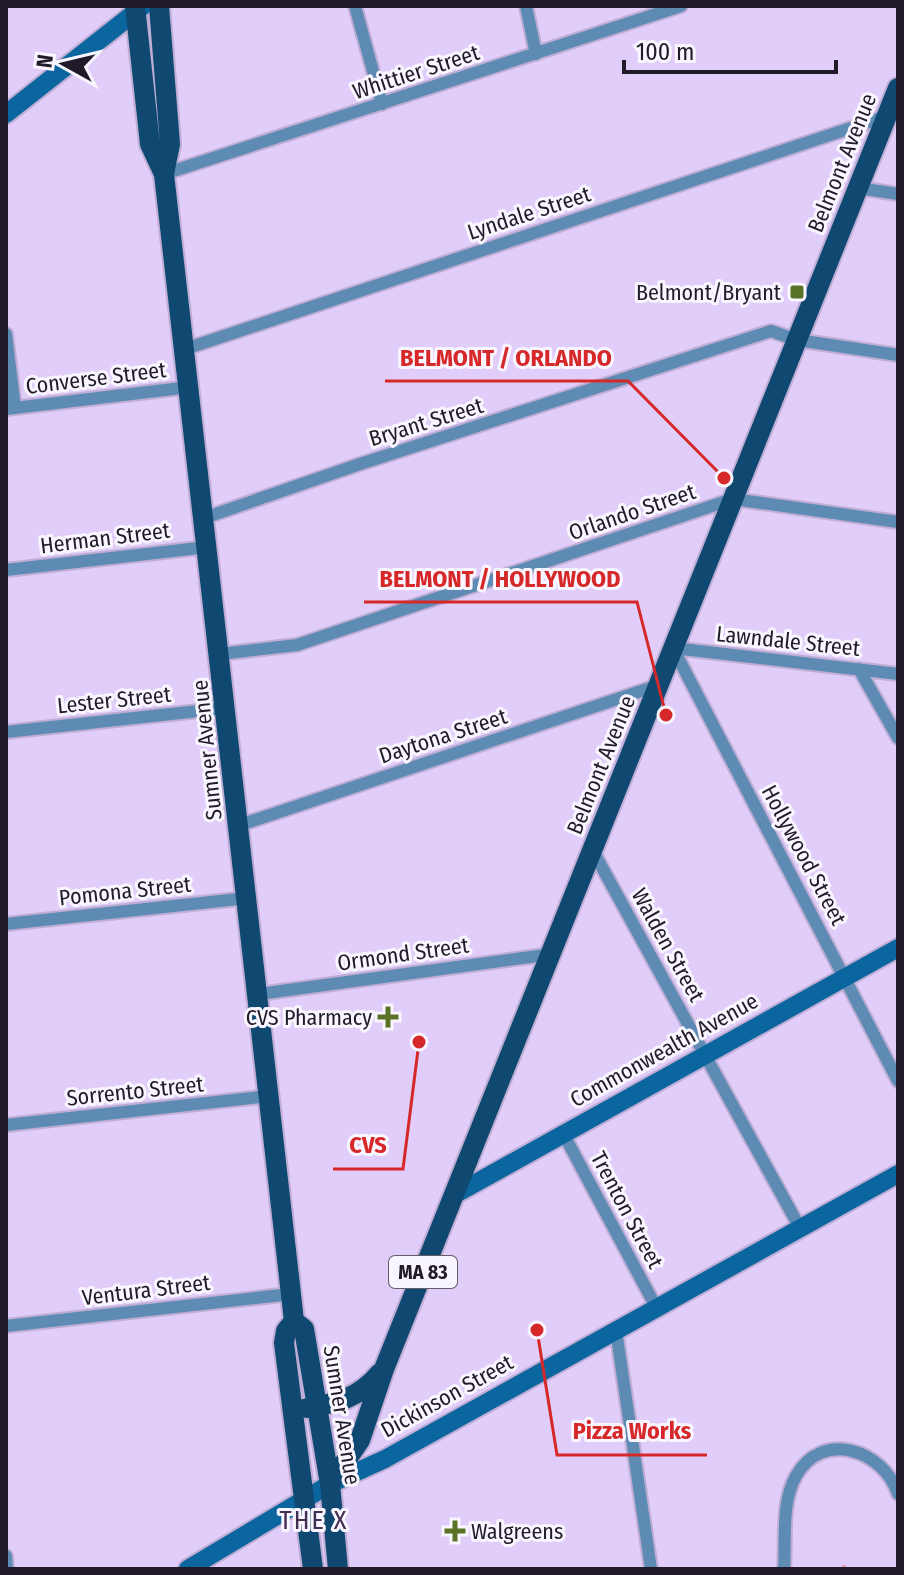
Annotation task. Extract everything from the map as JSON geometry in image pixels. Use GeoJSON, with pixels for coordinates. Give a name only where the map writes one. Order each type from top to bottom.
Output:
{"type":"FeatureCollection","features":[{"type":"Feature","properties":{"kind":"main road","name":"Sumner Avenue"},"geometry":{"type":"LineString","coordinates":[[159,6],[170,144],[164,174],[294,1321],[304,1329],[318,1406],[330,1484],[338,1569]]}},
{"type":"Feature","properties":{"kind":"main road","name":"Sumner Avenue"},"geometry":{"type":"LineString","coordinates":[[138,8],[150,144],[164,174]]}},
{"type":"Feature","properties":{"kind":"main road"},"geometry":{"type":"LineString","coordinates":[[6,114],[138,8]]}},
{"type":"Feature","properties":{"kind":"main road","name":"Belmont Avenue"},"geometry":{"type":"LineString","coordinates":[[330,1484],[360,1440],[384,1369],[898,88]]}},
{"type":"Feature","properties":{"kind":"main road","name":"Commonwealth Avenue"},"geometry":{"type":"LineString","coordinates":[[454,1195],[898,948]]}},
{"type":"Feature","properties":{"kind":"main road","name":"Dickinson Street"},"geometry":{"type":"LineString","coordinates":[[188,1569],[330,1484],[385,1459],[898,1174]]}},
{"type":"Feature","properties":{"kind":"main road","name":"Sumner Avenue"},"geometry":{"type":"LineString","coordinates":[[294,1321],[286,1331],[284,1343],[313,1569]]}},
{"type":"Feature","properties":{"kind":"main road","name":"Belmont Avenue"},"geometry":{"type":"LineString","coordinates":[[291,1410],[349,1400],[366,1389],[384,1369]]}},
{"type":"Feature","properties":{"kind":"main road"},"geometry":{"type":"LineString","coordinates":[[301,1569],[309,1542]]}},
{"type":"Feature","properties":{"kind":"street"},"geometry":{"type":"LineString","coordinates":[[355,6],[382,104]]}},
{"type":"Feature","properties":{"kind":"street"},"geometry":{"type":"LineString","coordinates":[[526,6],[536,54]]}},
{"type":"Feature","properties":{"kind":"street","name":"Whittier Street"},"geometry":{"type":"LineString","coordinates":[[164,174],[681,6]]}},
{"type":"Feature","properties":{"kind":"street","name":"Lyndale Street"},"geometry":{"type":"LineString","coordinates":[[185,349],[887,116]]}},
{"type":"Feature","properties":{"kind":"street"},"geometry":{"type":"LineString","coordinates":[[858,188],[898,194]]}},
{"type":"Feature","properties":{"kind":"street","name":"Bryant Street"},"geometry":{"type":"LineString","coordinates":[[204,518],[771,331],[797,340],[898,355]]}},
{"type":"Feature","properties":{"kind":"street"},"geometry":{"type":"LineString","coordinates":[[6,334],[10,409]]}},
{"type":"Feature","properties":{"kind":"street","name":"Converse Street"},"geometry":{"type":"LineString","coordinates":[[10,409],[190,387]]}},
{"type":"Feature","properties":{"kind":"street"},"geometry":{"type":"LineString","coordinates":[[733,499],[898,522]]}},
{"type":"Feature","properties":{"kind":"street","name":"Orlando Street"},"geometry":{"type":"LineString","coordinates":[[220,654],[297,645],[733,499]]}},
{"type":"Feature","properties":{"kind":"street","name":"Herman Street"},"geometry":{"type":"LineString","coordinates":[[6,570],[208,547]]}},
{"type":"Feature","properties":{"kind":"street","name":"Lawndale Street"},"geometry":{"type":"LineString","coordinates":[[673,648],[898,674]]}},
{"type":"Feature","properties":{"kind":"street","name":"Hollywood Street"},"geometry":{"type":"LineString","coordinates":[[673,648],[898,1081]]}},
{"type":"Feature","properties":{"kind":"street"},"geometry":{"type":"LineString","coordinates":[[859,669],[898,738]]}},
{"type":"Feature","properties":{"kind":"street","name":"Daytona Street"},"geometry":{"type":"LineString","coordinates":[[240,825],[659,685]]}},
{"type":"Feature","properties":{"kind":"street","name":"Lester Street"},"geometry":{"type":"LineString","coordinates":[[6,732],[226,708]]}},
{"type":"Feature","properties":{"kind":"street","name":"Walden Street"},"geometry":{"type":"LineString","coordinates":[[593,851],[800,1228]]}},
{"type":"Feature","properties":{"kind":"street","name":"Pomona Street"},"geometry":{"type":"LineString","coordinates":[[6,924],[248,898]]}},
{"type":"Feature","properties":{"kind":"street","name":"Ormond Street"},"geometry":{"type":"LineString","coordinates":[[259,994],[552,954]]}},
{"type":"Feature","properties":{"kind":"street","name":"Sorrento Street"},"geometry":{"type":"LineString","coordinates":[[6,1125],[269,1096]]}},
{"type":"Feature","properties":{"kind":"street","name":"Trenton Street"},"geometry":{"type":"LineString","coordinates":[[563,1133],[656,1307]]}},
{"type":"Feature","properties":{"kind":"street","name":"Ventura Street"},"geometry":{"type":"LineString","coordinates":[[6,1326],[291,1294]]}},
{"type":"Feature","properties":{"kind":"street"},"geometry":{"type":"LineString","coordinates":[[616,1330],[651,1569]]}},
{"type":"Feature","properties":{"kind":"street"},"geometry":{"type":"LineString","coordinates":[[784,1569],[789,1497],[795,1478],[808,1462],[831,1451],[861,1452],[881,1463],[898,1494]]}},
{"type":"Feature","properties":{"kind":"street"},"geometry":{"type":"LineString","coordinates":[[6,1556],[7,1569]]}},
{"type":"Feature","properties":{"kind":"place","name":"Belmont/Bryant"},"geometry":{"type":"Point","coordinates":[797,292]}},
{"type":"Feature","properties":{"kind":"place","name":"BELMONT / ORLANDO"},"geometry":{"type":"Point","coordinates":[724,478]}},
{"type":"Feature","properties":{"kind":"place","name":"BELMONT / HOLLYWOOD"},"geometry":{"type":"Point","coordinates":[666,715]}},
{"type":"Feature","properties":{"kind":"place","name":"CVS Pharmacy"},"geometry":{"type":"Point","coordinates":[388,1017]}},
{"type":"Feature","properties":{"kind":"place","name":"CVS"},"geometry":{"type":"Point","coordinates":[419,1042]}},
{"type":"Feature","properties":{"kind":"place","name":"Pizza Works"},"geometry":{"type":"Point","coordinates":[537,1330]}},
{"type":"Feature","properties":{"kind":"place","name":"Walgreens"},"geometry":{"type":"Point","coordinates":[455,1531]}},
{"type":"Feature","properties":{"kind":"district","name":"THE X"},"geometry":{"type":"Point","coordinates":[314,1520]}}]}
